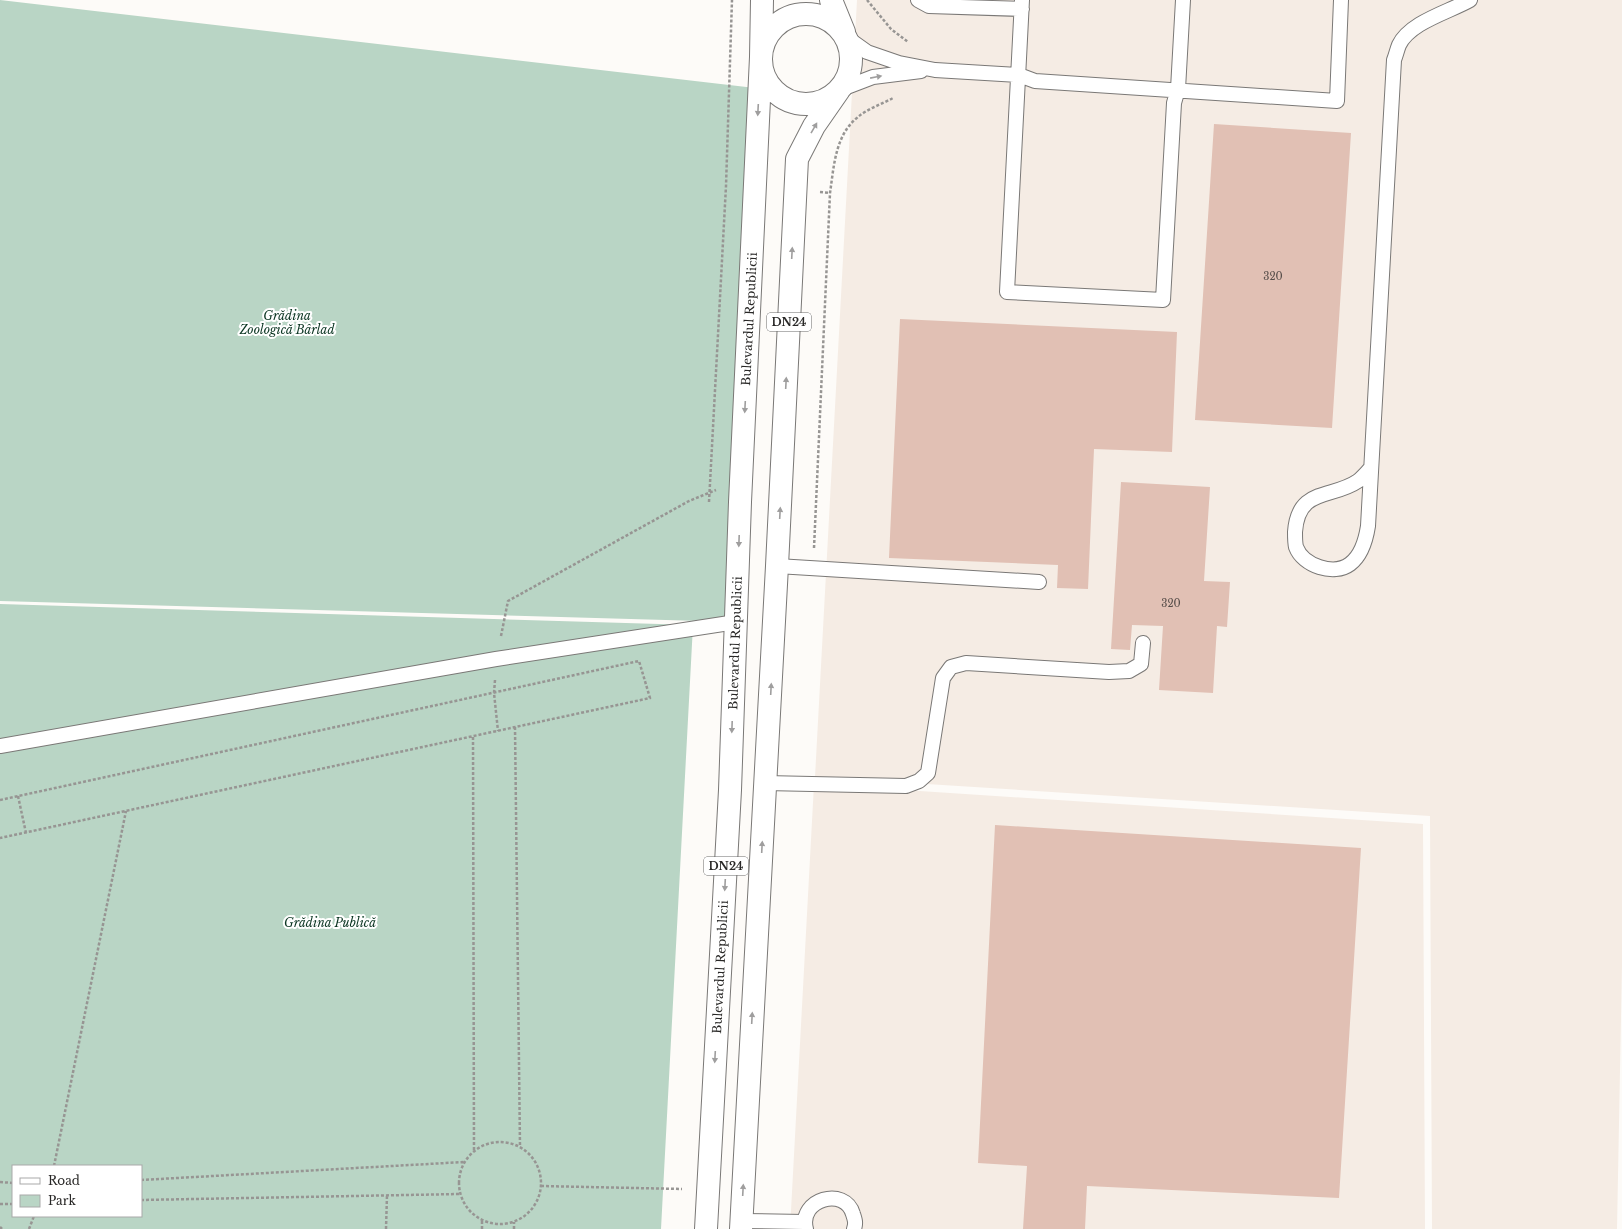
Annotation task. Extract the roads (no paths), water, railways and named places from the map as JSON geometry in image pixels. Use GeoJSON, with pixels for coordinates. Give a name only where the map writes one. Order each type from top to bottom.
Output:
{"type":"FeatureCollection","features":[{"type":"Feature","properties":{"kind":"main road","name":"Bulevardul Republicii"},"geometry":{"type":"LineString","coordinates":[[741,1225],[798,159],[814,126],[846,80],[852,59],[850,48],[831,0]]}},
{"type":"Feature","properties":{"kind":"main road","name":"Bulevardul Republicii"},"geometry":{"type":"LineString","coordinates":[[760,1],[762,70],[768,83],[777,93],[788,100],[802,104],[815,103],[828,98],[839,90]]}},
{"type":"Feature","properties":{"kind":"main road","name":"Bulevardul Republicii"},"geometry":{"type":"LineString","coordinates":[[706,1229],[730,790],[761,57],[763,45],[775,25],[785,18],[796,15],[819,15],[830,20],[839,27],[846,37]]}},
{"type":"Feature","properties":{"kind":"lane"},"geometry":{"type":"LineString","coordinates":[[918,0],[929,6],[1022,5],[1007,292],[1163,300],[1174,103],[1178,90],[1183,0]]}},
{"type":"Feature","properties":{"kind":"lane"},"geometry":{"type":"LineString","coordinates":[[846,37],[867,52],[899,63],[936,70],[1019,75],[1036,81],[1337,101],[1341,0]]}},
{"type":"Feature","properties":{"kind":"lane"},"geometry":{"type":"LineString","coordinates":[[1371,468],[1358,481],[1341,489],[1325,493],[1311,499],[1302,508],[1297,519],[1295,532],[1296,547],[1306,561],[1322,569],[1337,568],[1350,564],[1361,550],[1366,538],[1368,526],[1394,60],[1400,44],[1406,35],[1416,26],[1470,0]]}},
{"type":"Feature","properties":{"kind":"lane"},"geometry":{"type":"LineString","coordinates":[[839,90],[872,77],[936,70]]}},
{"type":"Feature","properties":{"kind":"lane"},"geometry":{"type":"LineString","coordinates":[[777,566],[1039,582]]}},
{"type":"Feature","properties":{"kind":"lane"},"geometry":{"type":"LineString","coordinates":[[0,746],[496,659],[736,622]]}},
{"type":"Feature","properties":{"kind":"lane"},"geometry":{"type":"LineString","coordinates":[[765,783],[906,786],[919,781],[928,772],[943,678],[951,667],[966,663],[1109,672],[1129,671],[1141,664],[1143,643]]}},
{"type":"Feature","properties":{"kind":"lane"},"geometry":{"type":"LineString","coordinates":[[741,1225],[805,1226],[810,1207],[823,1198],[839,1199],[852,1208],[856,1224],[854,1229]]}},
{"type":"Feature","properties":{"kind":"park label","name":"Grădina Zoologică Bârlad"},"geometry":{"type":"Point","coordinates":[287,322]}},
{"type":"Feature","properties":{"kind":"park label","name":"Grădina Publică"},"geometry":{"type":"Point","coordinates":[330,922]}}]}
